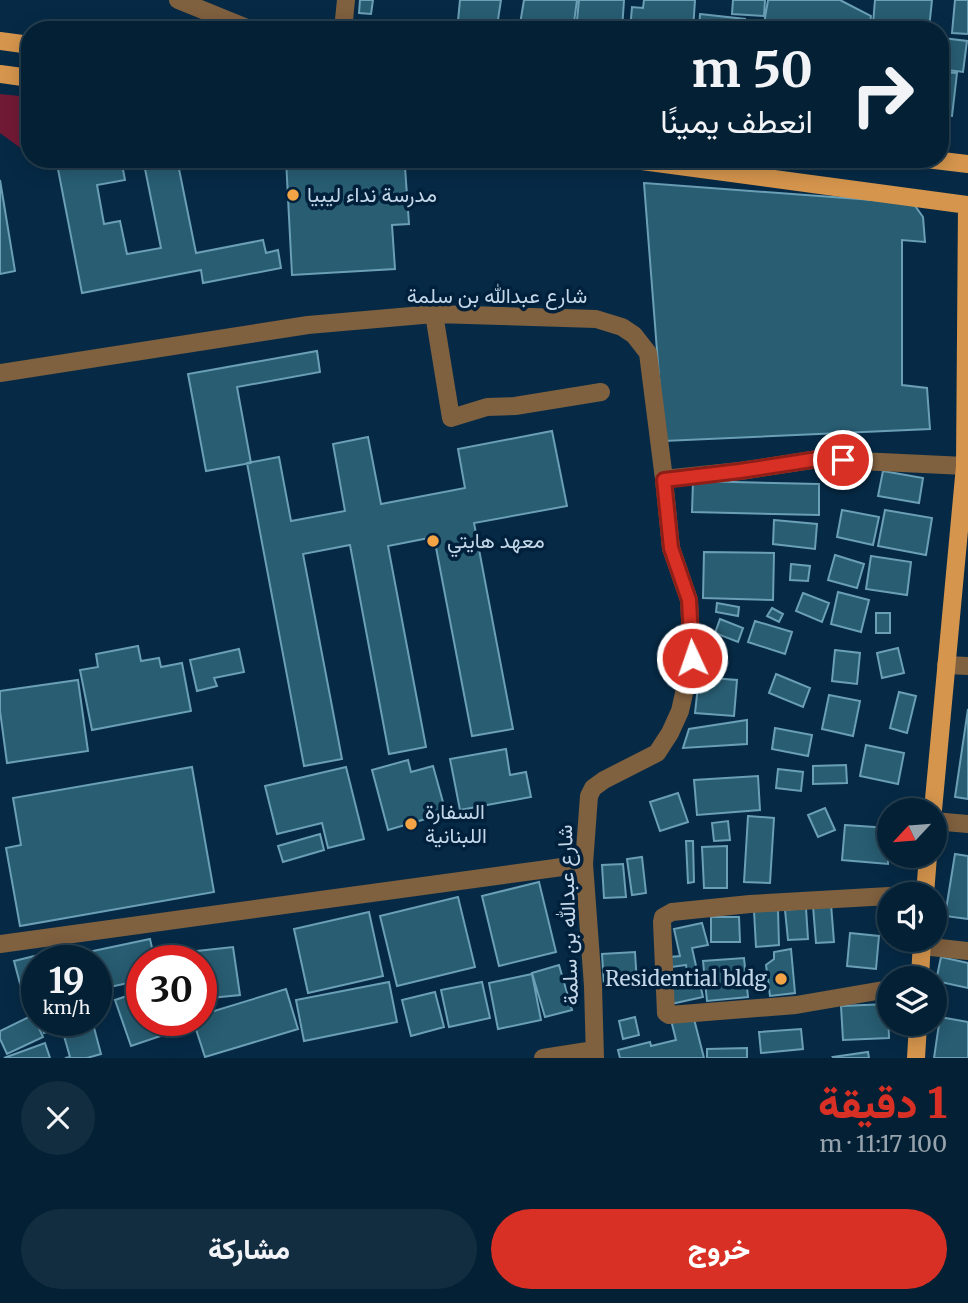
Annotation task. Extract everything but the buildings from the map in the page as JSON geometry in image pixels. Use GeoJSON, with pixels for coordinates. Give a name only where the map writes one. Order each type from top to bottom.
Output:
{"type":"FeatureCollection","features":[{"type":"Feature","properties":{"kind":"main road"},"geometry":{"type":"LineString","coordinates":[[0,41],[21,44]]}},
{"type":"Feature","properties":{"kind":"main road"},"geometry":{"type":"LineString","coordinates":[[0,74],[21,77]]}},
{"type":"Feature","properties":{"kind":"main road"},"geometry":{"type":"LineString","coordinates":[[949,162],[968,164]]}},
{"type":"Feature","properties":{"kind":"main road"},"geometry":{"type":"LineString","coordinates":[[694,168],[967,205],[965,471],[934,798]]}},
{"type":"Feature","properties":{"kind":"main road"},"geometry":{"type":"LineString","coordinates":[[916,1058],[917,1036]]}},
{"type":"Feature","properties":{"kind":"street"},"geometry":{"type":"LineString","coordinates":[[178,0],[229,21]]}},
{"type":"Feature","properties":{"kind":"street"},"geometry":{"type":"LineString","coordinates":[[344,21],[346,0]]}},
{"type":"Feature","properties":{"kind":"street"},"geometry":{"type":"LineString","coordinates":[[434,314],[451,418],[487,407],[514,406],[601,392]]}},
{"type":"Feature","properties":{"kind":"street","name":"شارع عبدالله بن سلمة"},"geometry":{"type":"LineString","coordinates":[[0,373],[308,325],[434,314],[596,319],[622,327],[634,335],[648,353],[671,548],[689,600],[692,658],[680,711],[657,753],[604,780],[593,788],[589,796],[584,864],[595,1054]]}},
{"type":"Feature","properties":{"kind":"street"},"geometry":{"type":"LineString","coordinates":[[664,480],[818,459],[965,471]]}},
{"type":"Feature","properties":{"kind":"street"},"geometry":{"type":"LineString","coordinates":[[946,665],[968,666]]}},
{"type":"Feature","properties":{"kind":"street"},"geometry":{"type":"LineString","coordinates":[[947,822],[968,824]]}},
{"type":"Feature","properties":{"kind":"street"},"geometry":{"type":"LineString","coordinates":[[0,944],[584,864]]}},
{"type":"Feature","properties":{"kind":"street"},"geometry":{"type":"LineString","coordinates":[[877,896],[672,912],[663,917],[662,922],[666,1013],[669,1015],[796,1005],[877,991]]}},
{"type":"Feature","properties":{"kind":"street"},"geometry":{"type":"LineString","coordinates":[[947,947],[968,951]]}},
{"type":"Feature","properties":{"kind":"street"},"geometry":{"type":"LineString","coordinates":[[543,1058],[595,1054]]}},
{"type":"Feature","properties":{"kind":"shaded area"},"geometry":{"type":"Polygon","coordinates":[[[0,94],[21,96],[21,148],[0,133],[0,94]]]}},
{"type":"Feature","properties":{"kind":"place","name":"مدرسة نداء ليبيا"},"geometry":{"type":"Point","coordinates":[293,195]}},
{"type":"Feature","properties":{"kind":"place","name":"معهد هايتي"},"geometry":{"type":"Point","coordinates":[433,541]}},
{"type":"Feature","properties":{"kind":"place","name":"السفارة اللبنانية"},"geometry":{"type":"Point","coordinates":[411,824]}},
{"type":"Feature","properties":{"kind":"place","name":"Residential bldg"},"geometry":{"type":"Point","coordinates":[781,979]}},
{"type":"Feature","properties":{"kind":"route"},"geometry":{"type":"LineString","coordinates":[[692,658],[689,600],[671,548],[664,480],[818,459],[843,460]]}}]}
